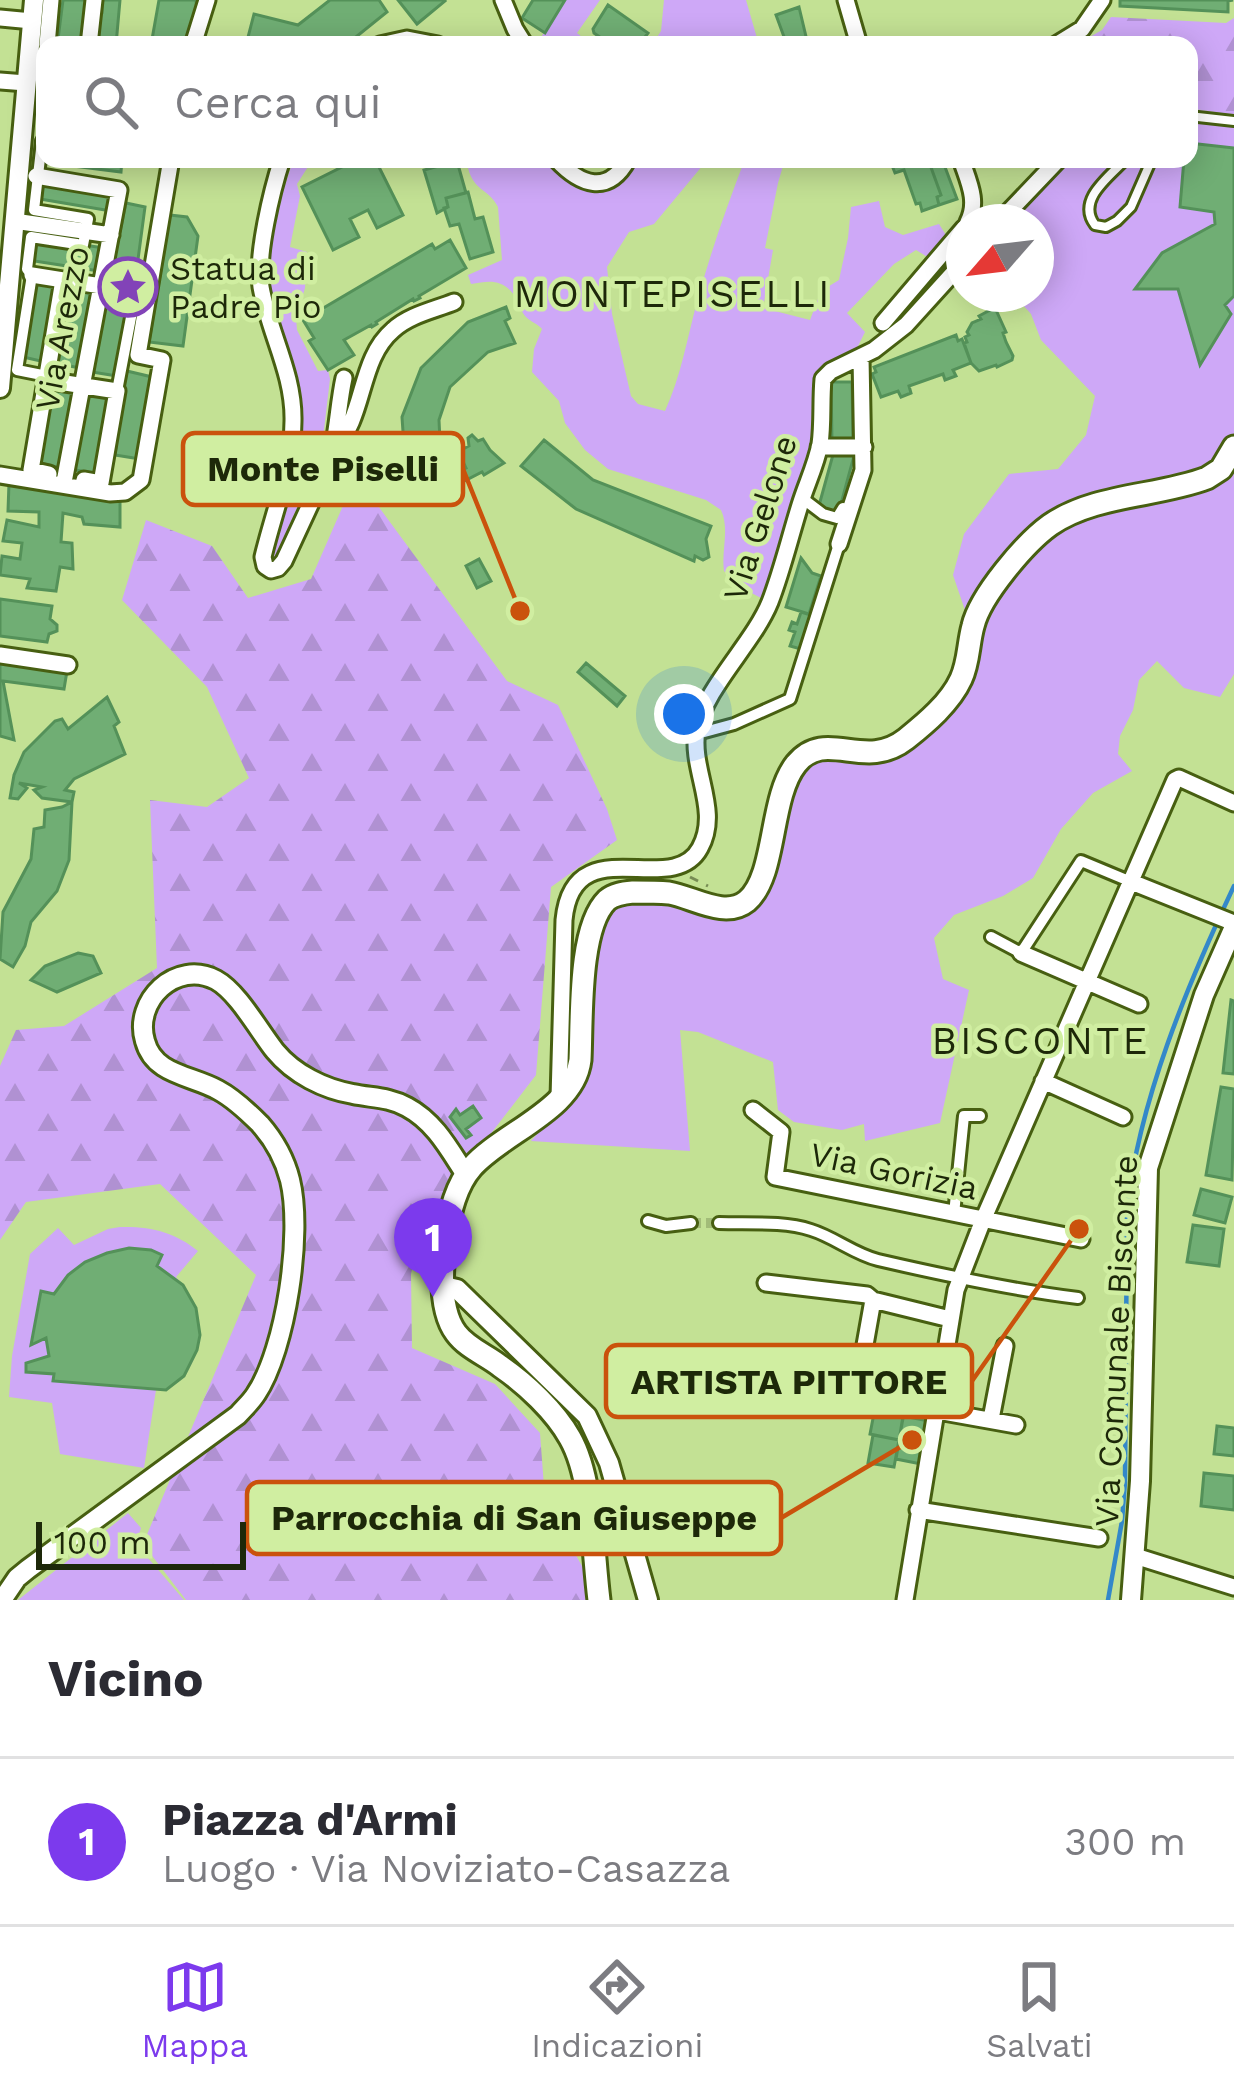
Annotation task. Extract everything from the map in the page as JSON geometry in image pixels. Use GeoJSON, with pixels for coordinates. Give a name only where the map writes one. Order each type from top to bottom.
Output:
{"type":"FeatureCollection","features":[{"type":"Feature","properties":{"kind":"main road"},"geometry":{"type":"LineString","coordinates":[[599,1600],[584,1478],[572,1442],[522,1383],[456,1333],[446,1309],[444,1286],[446,1235],[466,1175],[482,1157],[559,1098],[579,1070],[586,949],[597,916],[608,899],[618,894],[657,892],[724,908],[744,903],[759,885],[784,789],[796,765],[826,748],[870,754],[891,749],[935,713],[964,673],[977,614],[1030,542],[1078,511],[1207,478],[1221,469],[1234,447]]}},
{"type":"Feature","properties":{"kind":"street"},"geometry":{"type":"LineString","coordinates":[[0,388],[4,292],[34,0]]}},
{"type":"Feature","properties":{"kind":"street"},"geometry":{"type":"LineString","coordinates":[[48,36],[51,0]]}},
{"type":"Feature","properties":{"kind":"street"},"geometry":{"type":"LineString","coordinates":[[90,36],[94,0]]}},
{"type":"Feature","properties":{"kind":"street"},"geometry":{"type":"LineString","coordinates":[[195,36],[207,0]]}},
{"type":"Feature","properties":{"kind":"street"},"geometry":{"type":"LineString","coordinates":[[503,0],[521,36]]}},
{"type":"Feature","properties":{"kind":"street"},"geometry":{"type":"LineString","coordinates":[[846,0],[856,36]]}},
{"type":"Feature","properties":{"kind":"street"},"geometry":{"type":"LineString","coordinates":[[1071,36],[1082,29],[1102,0]]}},
{"type":"Feature","properties":{"kind":"street"},"geometry":{"type":"LineString","coordinates":[[0,18],[32,21]]}},
{"type":"Feature","properties":{"kind":"street"},"geometry":{"type":"LineString","coordinates":[[0,81],[26,83]]}},
{"type":"Feature","properties":{"kind":"street"},"geometry":{"type":"LineString","coordinates":[[38,168],[34,211],[88,219],[83,245],[31,236],[27,269],[32,275],[136,291],[100,484],[31,470],[63,280]]}},
{"type":"Feature","properties":{"kind":"street"},"geometry":{"type":"LineString","coordinates":[[0,475],[110,494],[125,492],[141,480],[162,360],[138,356],[169,168]]}},
{"type":"Feature","properties":{"kind":"street"},"geometry":{"type":"LineString","coordinates":[[280,168],[260,281],[291,384],[293,422],[263,557],[267,568],[278,568],[284,561],[334,448],[350,430],[371,364],[385,338],[406,321],[454,302]]}},
{"type":"Feature","properties":{"kind":"street"},"geometry":{"type":"LineString","coordinates":[[566,168],[579,180],[597,183],[620,168]]}},
{"type":"Feature","properties":{"kind":"street"},"geometry":{"type":"LineString","coordinates":[[964,168],[974,204]]}},
{"type":"Feature","properties":{"kind":"street"},"geometry":{"type":"LineString","coordinates":[[1016,204],[1050,168]]}},
{"type":"Feature","properties":{"kind":"street","name":"Via Arezzo"},"geometry":{"type":"LineString","coordinates":[[36,176],[119,190],[65,477]]}},
{"type":"Feature","properties":{"kind":"street"},"geometry":{"type":"LineString","coordinates":[[14,221],[111,235]]}},
{"type":"Feature","properties":{"kind":"street"},"geometry":{"type":"LineString","coordinates":[[883,323],[946,249]]}},
{"type":"Feature","properties":{"kind":"street"},"geometry":{"type":"LineString","coordinates":[[32,275],[16,370],[117,391]]}},
{"type":"Feature","properties":{"kind":"street","name":"Via Gelone"},"geometry":{"type":"LineString","coordinates":[[697,734],[709,702],[770,603],[819,446],[823,380],[906,325],[946,281]]}},
{"type":"Feature","properties":{"kind":"street"},"geometry":{"type":"LineString","coordinates":[[559,1098],[567,899],[578,883],[603,869],[679,867],[695,857],[705,839],[708,814],[697,763],[697,734],[734,724],[790,699],[862,470],[862,357]]}},
{"type":"Feature","properties":{"kind":"street"},"geometry":{"type":"LineString","coordinates":[[334,448],[344,378]]}},
{"type":"Feature","properties":{"kind":"street"},"geometry":{"type":"LineString","coordinates":[[819,446],[863,446]]}},
{"type":"Feature","properties":{"kind":"street"},"geometry":{"type":"LineString","coordinates":[[802,498],[823,514],[841,517],[855,472],[862,470]]}},
{"type":"Feature","properties":{"kind":"street"},"geometry":{"type":"LineString","coordinates":[[0,656],[68,665]]}},
{"type":"Feature","properties":{"kind":"street"},"geometry":{"type":"LineString","coordinates":[[905,1600],[950,1319],[982,1220],[1174,780],[1179,778],[1234,803]]}},
{"type":"Feature","properties":{"kind":"street"},"geometry":{"type":"LineString","coordinates":[[1021,953],[1081,861],[1226,921]]}},
{"type":"Feature","properties":{"kind":"street","name":"Via Comunale Bisconte"},"geometry":{"type":"LineString","coordinates":[[1131,1600],[1148,1168],[1226,921]]}},
{"type":"Feature","properties":{"kind":"street"},"geometry":{"type":"LineString","coordinates":[[992,937],[1139,1004]]}},
{"type":"Feature","properties":{"kind":"street"},"geometry":{"type":"LineString","coordinates":[[2,1600],[28,1569],[238,1415],[263,1383],[284,1320],[295,1215],[282,1157],[262,1126],[237,1103],[219,1090],[171,1072],[151,1056],[142,1018],[153,994],[172,979],[195,975],[217,980],[296,1070],[323,1086],[405,1106],[437,1131],[466,1175]]}},
{"type":"Feature","properties":{"kind":"street"},"geometry":{"type":"LineString","coordinates":[[1043,1081],[1123,1117]]}},
{"type":"Feature","properties":{"kind":"street","name":"Via Gorizia"},"geometry":{"type":"LineString","coordinates":[[753,1110],[781,1132],[775,1178],[1082,1239]]}},
{"type":"Feature","properties":{"kind":"street"},"geometry":{"type":"LineString","coordinates":[[954,1214],[964,1116],[980,1117]]}},
{"type":"Feature","properties":{"kind":"street"},"geometry":{"type":"LineString","coordinates":[[649,1221],[666,1226],[691,1223]]}},
{"type":"Feature","properties":{"kind":"street"},"geometry":{"type":"LineString","coordinates":[[719,1223],[809,1229],[876,1259],[1012,1290],[1078,1298]]}},
{"type":"Feature","properties":{"kind":"street"},"geometry":{"type":"LineString","coordinates":[[766,1283],[867,1295],[950,1319]]}},
{"type":"Feature","properties":{"kind":"street"},"geometry":{"type":"LineString","coordinates":[[444,1286],[457,1289],[587,1416],[604,1448],[648,1600]]}},
{"type":"Feature","properties":{"kind":"street"},"geometry":{"type":"LineString","coordinates":[[855,1401],[873,1300]]}},
{"type":"Feature","properties":{"kind":"street"},"geometry":{"type":"LineString","coordinates":[[991,1419],[1006,1346]]}},
{"type":"Feature","properties":{"kind":"street"},"geometry":{"type":"LineString","coordinates":[[766,1388],[855,1401],[871,1399],[1016,1425]]}},
{"type":"Feature","properties":{"kind":"street"},"geometry":{"type":"LineString","coordinates":[[918,1510],[1099,1538]]}},
{"type":"Feature","properties":{"kind":"street"},"geometry":{"type":"LineString","coordinates":[[1135,1556],[1234,1587]]}},
{"type":"Feature","properties":{"kind":"lane"},"geometry":{"type":"LineString","coordinates":[[1198,117],[1234,121]]}},
{"type":"Feature","properties":{"kind":"lane"},"geometry":{"type":"LineString","coordinates":[[1118,168],[1089,204],[1095,225],[1106,227],[1125,214],[1148,168]]}},
{"type":"Feature","properties":{"kind":"green space"},"geometry":{"type":"Polygon","coordinates":[[[565,0],[600,0],[577,33],[581,36],[542,36],[565,0]]]}},
{"type":"Feature","properties":{"kind":"green space"},"geometry":{"type":"Polygon","coordinates":[[[664,0],[746,0],[756,36],[658,36],[664,0]]]}},
{"type":"Feature","properties":{"kind":"green space"},"geometry":{"type":"Polygon","coordinates":[[[1111,17],[1226,23],[1234,18],[1234,115],[1198,109],[1198,36],[1092,36],[1111,17]]]}},
{"type":"Feature","properties":{"kind":"green space"},"geometry":{"type":"Polygon","coordinates":[[[1198,109],[1234,115],[1234,674],[1220,697],[1184,688],[1157,661],[1139,680],[1133,710],[1120,736],[1118,754],[1132,771],[1093,793],[1061,829],[1033,878],[954,915],[934,938],[943,979],[969,990],[940,1123],[865,1141],[864,1124],[842,1130],[794,1122],[778,1110],[773,1062],[698,1032],[680,1030],[690,1151],[531,1141],[569,1097],[590,974],[608,906],[656,899],[721,917],[745,913],[757,905],[784,806],[805,767],[821,758],[889,759],[934,726],[970,625],[953,575],[964,534],[1009,474],[1058,469],[1086,435],[1095,396],[1041,340],[1031,314],[1054,312],[1054,204],[1024,204],[1058,168],[1198,168],[1198,109]]]}},
{"type":"Feature","properties":{"kind":"green space"},"geometry":{"type":"Polygon","coordinates":[[[291,168],[307,168],[297,184],[300,196],[290,247],[307,252],[297,330],[318,371],[328,370],[330,379],[321,455],[272,559],[275,527],[301,422],[298,384],[267,277],[280,201],[291,168]]]}},
{"type":"Feature","properties":{"kind":"green space"},"geometry":{"type":"Polygon","coordinates":[[[469,168],[553,168],[580,188],[605,192],[632,168],[701,168],[654,224],[629,232],[607,267],[612,314],[631,396],[638,404],[665,411],[742,168],[782,168],[765,248],[773,250],[763,308],[810,320],[821,291],[839,280],[851,207],[879,201],[885,227],[903,235],[939,224],[946,244],[934,261],[916,250],[894,264],[847,313],[865,332],[855,352],[825,365],[817,376],[812,444],[763,599],[738,586],[724,571],[721,510],[706,500],[608,469],[585,450],[565,423],[559,401],[532,372],[542,329],[524,315],[507,287],[491,282],[471,284],[468,275],[502,260],[498,207],[476,184],[469,168]]]}},
{"type":"Feature","properties":{"kind":"green space"},"geometry":{"type":"Polygon","coordinates":[[[356,476],[507,681],[558,705],[617,840],[551,887],[536,1075],[423,1222],[411,1274],[412,1348],[495,1384],[540,1433],[545,1500],[601,1600],[186,1600],[143,1544],[256,1275],[160,1184],[26,1202],[0,1240],[0,1066],[16,1030],[64,1026],[157,968],[150,800],[207,807],[249,778],[207,687],[122,600],[146,520],[212,546],[248,598],[311,579],[356,476]]]}},
{"type":"Feature","properties":{"kind":"green space"},"geometry":{"type":"Polygon","coordinates":[[[120,1227],[162,1232],[198,1251],[176,1277],[196,1309],[198,1343],[184,1375],[156,1390],[144,1468],[60,1454],[52,1403],[9,1397],[30,1254],[58,1228],[74,1245],[120,1227]]]}},
{"type":"Feature","properties":{"kind":"green space"},"geometry":{"type":"Polygon","coordinates":[[[128,1513],[141,1528],[136,1544],[184,1600],[18,1600],[128,1513]]]}},
{"type":"Feature","properties":{"kind":"building"},"geometry":{"type":"Polygon","coordinates":[[[63,0],[87,0],[82,36],[58,36],[63,0]]]}},
{"type":"Feature","properties":{"kind":"building"},"geometry":{"type":"Polygon","coordinates":[[[99,0],[120,0],[117,36],[93,36],[96,11],[102,12],[99,0]]]}},
{"type":"Feature","properties":{"kind":"building"},"geometry":{"type":"Polygon","coordinates":[[[159,0],[196,0],[194,36],[153,36],[159,0]]]}},
{"type":"Feature","properties":{"kind":"building"},"geometry":{"type":"Polygon","coordinates":[[[330,0],[379,0],[387,12],[357,36],[248,36],[254,14],[298,25],[330,0]]]}},
{"type":"Feature","properties":{"kind":"building"},"geometry":{"type":"Polygon","coordinates":[[[398,0],[444,0],[445,1],[417,24],[398,0]]]}},
{"type":"Feature","properties":{"kind":"building"},"geometry":{"type":"Polygon","coordinates":[[[533,0],[565,0],[545,33],[522,18],[533,0]]]}},
{"type":"Feature","properties":{"kind":"building"},"geometry":{"type":"Polygon","coordinates":[[[1120,0],[1233,0],[1228,1],[1228,12],[1120,6],[1120,0]]]}},
{"type":"Feature","properties":{"kind":"building"},"geometry":{"type":"Polygon","coordinates":[[[608,5],[648,33],[598,36],[593,29],[608,5]]]}},
{"type":"Feature","properties":{"kind":"building"},"geometry":{"type":"Polygon","coordinates":[[[799,7],[806,36],[784,36],[776,15],[799,7]]]}},
{"type":"Feature","properties":{"kind":"building"},"geometry":{"type":"Polygon","coordinates":[[[1198,144],[1234,148],[1234,296],[1225,305],[1231,314],[1200,365],[1178,289],[1135,289],[1162,253],[1215,224],[1214,212],[1180,207],[1183,168],[1198,168],[1198,144]]]}},
{"type":"Feature","properties":{"kind":"building"},"geometry":{"type":"Polygon","coordinates":[[[340,168],[380,168],[403,215],[377,228],[368,210],[350,219],[359,237],[333,250],[302,187],[340,168]]]}},
{"type":"Feature","properties":{"kind":"building"},"geometry":{"type":"Polygon","coordinates":[[[459,168],[466,193],[446,198],[448,207],[437,213],[424,170],[459,168]]]}},
{"type":"Feature","properties":{"kind":"building"},"geometry":{"type":"Polygon","coordinates":[[[893,168],[931,168],[941,195],[939,205],[922,211],[904,170],[895,173],[893,168]]]}},
{"type":"Feature","properties":{"kind":"building"},"geometry":{"type":"Polygon","coordinates":[[[931,168],[945,168],[957,199],[939,205],[941,195],[931,168]]]}},
{"type":"Feature","properties":{"kind":"building"},"geometry":{"type":"Polygon","coordinates":[[[43,177],[114,189],[111,211],[40,199],[43,177]]]}},
{"type":"Feature","properties":{"kind":"building"},"geometry":{"type":"Polygon","coordinates":[[[468,192],[475,219],[483,217],[493,252],[470,259],[459,224],[450,226],[444,208],[448,207],[446,198],[468,192]]]}},
{"type":"Feature","properties":{"kind":"building"},"geometry":{"type":"Polygon","coordinates":[[[126,203],[145,207],[137,267],[113,265],[126,203]]]}},
{"type":"Feature","properties":{"kind":"building"},"geometry":{"type":"Polygon","coordinates":[[[170,215],[187,217],[198,236],[183,346],[149,342],[170,215]]]}},
{"type":"Feature","properties":{"kind":"building"},"geometry":{"type":"Polygon","coordinates":[[[31,237],[104,248],[99,271],[28,260],[31,237]]]}},
{"type":"Feature","properties":{"kind":"building"},"geometry":{"type":"Polygon","coordinates":[[[450,240],[466,268],[344,340],[354,355],[328,370],[309,341],[314,338],[303,320],[432,244],[435,249],[450,240]]]}},
{"type":"Feature","properties":{"kind":"building"},"geometry":{"type":"Polygon","coordinates":[[[32,275],[58,279],[49,363],[19,356],[32,275]]]}},
{"type":"Feature","properties":{"kind":"building"},"geometry":{"type":"Polygon","coordinates":[[[63,280],[101,286],[85,369],[54,363],[63,280]]]}},
{"type":"Feature","properties":{"kind":"building"},"geometry":{"type":"Polygon","coordinates":[[[101,286],[136,291],[117,376],[92,372],[101,286]]]}},
{"type":"Feature","properties":{"kind":"building"},"geometry":{"type":"Polygon","coordinates":[[[506,307],[510,318],[505,321],[515,343],[488,352],[450,387],[439,420],[441,463],[447,477],[466,468],[461,457],[472,435],[483,439],[504,463],[420,504],[406,476],[402,417],[421,368],[468,322],[506,307]]]}},
{"type":"Feature","properties":{"kind":"building"},"geometry":{"type":"Polygon","coordinates":[[[997,312],[1013,356],[997,367],[979,371],[964,343],[979,316],[997,312]]]}},
{"type":"Feature","properties":{"kind":"building"},"geometry":{"type":"Polygon","coordinates":[[[956,335],[971,363],[953,370],[956,376],[945,380],[943,374],[909,386],[911,393],[901,397],[898,391],[881,397],[874,367],[956,335]]]}},
{"type":"Feature","properties":{"kind":"building"},"geometry":{"type":"Polygon","coordinates":[[[127,371],[152,377],[140,459],[115,455],[112,443],[127,371]]]}},
{"type":"Feature","properties":{"kind":"building"},"geometry":{"type":"Polygon","coordinates":[[[54,382],[78,389],[66,469],[39,463],[54,382]]]}},
{"type":"Feature","properties":{"kind":"building"},"geometry":{"type":"Polygon","coordinates":[[[831,382],[852,382],[853,442],[832,443],[831,382]]]}},
{"type":"Feature","properties":{"kind":"building"},"geometry":{"type":"Polygon","coordinates":[[[86,386],[113,396],[99,474],[75,470],[86,386]]]}},
{"type":"Feature","properties":{"kind":"building"},"geometry":{"type":"Polygon","coordinates":[[[544,440],[593,480],[711,526],[706,539],[709,557],[695,556],[694,561],[576,509],[521,466],[544,440]]]}},
{"type":"Feature","properties":{"kind":"building"},"geometry":{"type":"Polygon","coordinates":[[[834,451],[854,456],[838,515],[818,509],[834,451]]]}},
{"type":"Feature","properties":{"kind":"building"},"geometry":{"type":"Polygon","coordinates":[[[9,483],[120,500],[120,527],[84,524],[82,517],[63,513],[61,542],[72,543],[73,569],[60,567],[56,591],[27,588],[30,579],[0,575],[2,556],[20,559],[22,543],[3,541],[7,520],[39,527],[39,512],[8,511],[9,483]]]}},
{"type":"Feature","properties":{"kind":"building"},"geometry":{"type":"Polygon","coordinates":[[[801,558],[812,573],[821,576],[809,614],[786,607],[801,558]]]}},
{"type":"Feature","properties":{"kind":"building"},"geometry":{"type":"Polygon","coordinates":[[[479,559],[491,581],[477,588],[466,566],[479,559]]]}},
{"type":"Feature","properties":{"kind":"building"},"geometry":{"type":"Polygon","coordinates":[[[0,599],[52,606],[50,619],[57,631],[49,634],[47,642],[0,636],[0,599]]]}},
{"type":"Feature","properties":{"kind":"building"},"geometry":{"type":"Polygon","coordinates":[[[801,612],[814,616],[804,650],[790,646],[795,632],[789,630],[801,612]]]}},
{"type":"Feature","properties":{"kind":"building"},"geometry":{"type":"Polygon","coordinates":[[[0,659],[68,665],[64,689],[3,681],[14,740],[0,736],[0,659]]]}},
{"type":"Feature","properties":{"kind":"building"},"geometry":{"type":"Polygon","coordinates":[[[586,663],[625,696],[617,706],[578,672],[586,663]]]}},
{"type":"Feature","properties":{"kind":"building"},"geometry":{"type":"Polygon","coordinates":[[[107,697],[119,722],[114,726],[125,754],[74,779],[65,790],[74,792],[72,802],[42,798],[34,790],[42,787],[19,783],[27,788],[18,799],[10,798],[24,752],[55,721],[62,719],[68,729],[107,697]]]}},
{"type":"Feature","properties":{"kind":"building"},"geometry":{"type":"Polygon","coordinates":[[[72,802],[69,860],[57,891],[31,922],[13,967],[0,959],[3,912],[31,859],[34,829],[44,827],[45,810],[72,802]]]}},
{"type":"Feature","properties":{"kind":"building"},"geometry":{"type":"Polygon","coordinates":[[[78,953],[93,956],[101,973],[57,992],[31,980],[45,966],[78,953]]]}},
{"type":"Feature","properties":{"kind":"building"},"geometry":{"type":"Polygon","coordinates":[[[1234,1001],[1234,1074],[1223,1073],[1234,1001]]]}},
{"type":"Feature","properties":{"kind":"building"},"geometry":{"type":"Polygon","coordinates":[[[1221,1087],[1234,1089],[1232,1180],[1206,1175],[1221,1087]]]}},
{"type":"Feature","properties":{"kind":"building"},"geometry":{"type":"Polygon","coordinates":[[[473,1106],[481,1118],[466,1129],[471,1135],[466,1138],[450,1117],[456,1109],[460,1115],[473,1106]]]}},
{"type":"Feature","properties":{"kind":"building"},"geometry":{"type":"Polygon","coordinates":[[[1201,1189],[1232,1197],[1225,1223],[1194,1215],[1201,1189]]]}},
{"type":"Feature","properties":{"kind":"building"},"geometry":{"type":"Polygon","coordinates":[[[1193,1225],[1224,1229],[1219,1266],[1187,1262],[1193,1225]]]}},
{"type":"Feature","properties":{"kind":"building"},"geometry":{"type":"Polygon","coordinates":[[[129,1248],[162,1255],[157,1266],[183,1285],[196,1308],[200,1335],[184,1376],[166,1390],[53,1381],[54,1374],[26,1372],[26,1363],[49,1356],[46,1338],[31,1345],[41,1291],[54,1294],[85,1262],[129,1248]]]}},
{"type":"Feature","properties":{"kind":"building"},"geometry":{"type":"Polygon","coordinates":[[[875,1408],[904,1413],[899,1440],[870,1434],[875,1408]]]}},
{"type":"Feature","properties":{"kind":"building"},"geometry":{"type":"Polygon","coordinates":[[[903,1416],[929,1421],[921,1464],[896,1459],[903,1416]]]}},
{"type":"Feature","properties":{"kind":"building"},"geometry":{"type":"Polygon","coordinates":[[[1217,1426],[1234,1428],[1234,1456],[1214,1454],[1217,1426]]]}},
{"type":"Feature","properties":{"kind":"building"},"geometry":{"type":"Polygon","coordinates":[[[873,1435],[899,1440],[894,1467],[868,1463],[873,1435]]]}},
{"type":"Feature","properties":{"kind":"building"},"geometry":{"type":"Polygon","coordinates":[[[1204,1473],[1234,1476],[1234,1510],[1201,1506],[1204,1473]]]}},
{"type":"Feature","properties":{"kind":"waterway"},"geometry":{"type":"LineString","coordinates":[[1108,1600],[1125,1482],[1127,1210],[1133,1169],[1167,1044],[1234,886]]}},
{"type":"Feature","properties":{"kind":"tunnel"},"geometry":{"type":"LineString","coordinates":[[691,1223],[719,1223]]}},
{"type":"Feature","properties":{"kind":"place","name":"Statua di Padre Pio"},"geometry":{"type":"Point","coordinates":[128,287]}},
{"type":"Feature","properties":{"kind":"place","name":"Monte Piselli"},"geometry":{"type":"Point","coordinates":[520,611]}},
{"type":"Feature","properties":{"kind":"place","name":"ARTISTA PITTORE"},"geometry":{"type":"Point","coordinates":[1079,1229]}},
{"type":"Feature","properties":{"kind":"place","name":"Piazza d'Armi"},"geometry":{"type":"Point","coordinates":[433,1297]}},
{"type":"Feature","properties":{"kind":"place","name":"Parrocchia di San Giuseppe"},"geometry":{"type":"Point","coordinates":[912,1440]}},
{"type":"Feature","properties":{"kind":"district","name":"MONTEPISELLI"},"geometry":{"type":"Point","coordinates":[673,293]}},
{"type":"Feature","properties":{"kind":"district","name":"BISCONTE"},"geometry":{"type":"Point","coordinates":[1041,1040]}}]}
